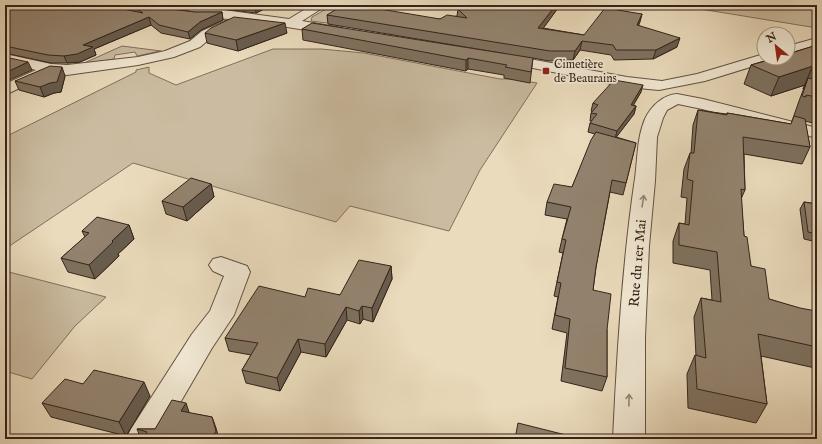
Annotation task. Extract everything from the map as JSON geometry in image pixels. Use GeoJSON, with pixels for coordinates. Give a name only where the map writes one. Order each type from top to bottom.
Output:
{"type":"FeatureCollection","features":[{"type":"Feature","properties":{"kind":"street"},"geometry":{"type":"LineString","coordinates":[[291,24],[295,20],[321,5]]}},
{"type":"Feature","properties":{"kind":"street"},"geometry":{"type":"LineString","coordinates":[[187,10],[352,33]]}},
{"type":"Feature","properties":{"kind":"street"},"geometry":{"type":"LineString","coordinates":[[195,44],[207,34],[241,18]]}},
{"type":"Feature","properties":{"kind":"street"},"geometry":{"type":"LineString","coordinates":[[5,58],[50,69],[67,70],[138,61],[169,54],[195,44],[231,34],[264,21]]}},
{"type":"Feature","properties":{"kind":"street"},"geometry":{"type":"LineString","coordinates":[[796,49],[817,42]]}},
{"type":"Feature","properties":{"kind":"street"},"geometry":{"type":"LineString","coordinates":[[488,55],[672,92],[703,104],[817,133]]}},
{"type":"Feature","properties":{"kind":"street","name":"Rue du 1er Mai"},"geometry":{"type":"LineString","coordinates":[[629,439],[631,337],[637,246],[645,181],[648,137],[654,118],[672,92],[700,78],[756,61]]}},
{"type":"Feature","properties":{"kind":"street"},"geometry":{"type":"LineString","coordinates":[[5,90],[50,69]]}},
{"type":"Feature","properties":{"kind":"street"},"geometry":{"type":"LineString","coordinates":[[142,439],[202,341],[222,315],[238,272],[221,265]]}},
{"type":"Feature","properties":{"kind":"shaded area"},"geometry":{"type":"Polygon","coordinates":[[[333,5],[357,5],[327,23],[311,21],[312,17],[333,5]]]}},
{"type":"Feature","properties":{"kind":"shaded area"},"geometry":{"type":"Polygon","coordinates":[[[676,5],[817,5],[817,28],[676,5]]]}},
{"type":"Feature","properties":{"kind":"shaded area"},"geometry":{"type":"Polygon","coordinates":[[[122,46],[161,51],[137,56],[135,52],[115,55],[114,59],[82,64],[122,46]]]}},
{"type":"Feature","properties":{"kind":"shaded area"},"geometry":{"type":"Polygon","coordinates":[[[273,49],[321,49],[364,53],[500,79],[513,79],[537,83],[480,170],[449,231],[350,206],[336,222],[133,163],[5,249],[5,137],[136,72],[136,70],[149,67],[149,73],[176,85],[273,49]]]}},
{"type":"Feature","properties":{"kind":"shaded area"},"geometry":{"type":"Polygon","coordinates":[[[5,271],[106,297],[75,326],[32,379],[5,371],[5,271]]]}},
{"type":"Feature","properties":{"kind":"building"},"geometry":{"type":"Polygon","coordinates":[[[5,5],[103,5],[143,13],[132,5],[139,5],[195,12],[222,12],[200,22],[188,32],[159,25],[149,17],[83,45],[93,47],[77,54],[64,56],[48,55],[5,46],[5,5]]]}},
{"type":"Feature","properties":{"kind":"building"},"geometry":{"type":"Polygon","coordinates":[[[343,5],[356,5],[440,19],[447,15],[467,18],[458,9],[466,5],[556,5],[538,28],[584,35],[605,8],[642,14],[637,25],[680,38],[656,50],[616,50],[613,45],[582,41],[575,51],[550,51],[327,15],[343,5]]]}},
{"type":"Feature","properties":{"kind":"building"},"geometry":{"type":"Polygon","coordinates":[[[234,17],[285,23],[236,40],[205,33],[211,28],[234,17]]]}},
{"type":"Feature","properties":{"kind":"building"},"geometry":{"type":"Polygon","coordinates":[[[312,23],[533,58],[531,72],[505,67],[507,65],[468,58],[466,60],[302,29],[312,23]]]}},
{"type":"Feature","properties":{"kind":"building"},"geometry":{"type":"Polygon","coordinates":[[[817,45],[817,68],[811,70],[813,66],[779,77],[751,65],[756,64],[756,66],[796,66],[796,52],[817,45]]]}},
{"type":"Feature","properties":{"kind":"building"},"geometry":{"type":"Polygon","coordinates":[[[5,57],[28,62],[5,73],[5,57]]]}},
{"type":"Feature","properties":{"kind":"building"},"geometry":{"type":"Polygon","coordinates":[[[50,66],[62,67],[57,82],[40,87],[15,81],[50,66]]]}},
{"type":"Feature","properties":{"kind":"building"},"geometry":{"type":"Polygon","coordinates":[[[808,78],[817,80],[817,97],[806,95],[806,97],[802,96],[808,78]]]}},
{"type":"Feature","properties":{"kind":"building"},"geometry":{"type":"Polygon","coordinates":[[[614,80],[643,85],[631,105],[636,106],[617,131],[590,123],[597,114],[591,113],[598,105],[593,103],[614,80]]]}},
{"type":"Feature","properties":{"kind":"building"},"geometry":{"type":"Polygon","coordinates":[[[698,110],[727,115],[727,113],[791,124],[794,116],[805,119],[810,147],[743,137],[745,190],[741,189],[744,236],[747,237],[751,266],[765,269],[769,299],[816,311],[817,314],[817,347],[758,334],[767,404],[697,389],[695,355],[706,358],[701,298],[721,302],[717,252],[679,245],[679,223],[689,225],[693,181],[687,179],[690,153],[694,153],[698,110]]]}},
{"type":"Feature","properties":{"kind":"building"},"geometry":{"type":"Polygon","coordinates":[[[596,132],[636,143],[626,183],[612,180],[593,290],[611,294],[607,330],[607,377],[565,368],[570,319],[555,315],[561,283],[557,282],[566,240],[562,239],[571,207],[547,202],[554,184],[572,187],[591,140],[596,132]]]}},
{"type":"Feature","properties":{"kind":"building"},"geometry":{"type":"Polygon","coordinates":[[[191,178],[211,184],[183,207],[162,201],[191,178]]]}},
{"type":"Feature","properties":{"kind":"building"},"geometry":{"type":"Polygon","coordinates":[[[804,202],[817,204],[817,234],[808,232],[804,202]]]}},
{"type":"Feature","properties":{"kind":"building"},"geometry":{"type":"Polygon","coordinates":[[[97,217],[129,225],[89,265],[61,258],[89,233],[82,231],[97,217]]]}},
{"type":"Feature","properties":{"kind":"building"},"geometry":{"type":"Polygon","coordinates":[[[359,260],[391,266],[372,308],[362,306],[359,311],[346,307],[325,344],[298,339],[277,378],[242,370],[258,343],[225,338],[259,286],[305,297],[308,288],[340,295],[359,260]]]}},
{"type":"Feature","properties":{"kind":"building"},"geometry":{"type":"Polygon","coordinates":[[[94,370],[144,382],[119,422],[42,403],[65,379],[83,384],[94,370]]]}},
{"type":"Feature","properties":{"kind":"building"},"geometry":{"type":"Polygon","coordinates":[[[172,400],[186,403],[181,411],[212,417],[216,431],[212,439],[186,439],[169,436],[167,439],[143,439],[147,432],[137,429],[155,429],[172,400]]]}},
{"type":"Feature","properties":{"kind":"building"},"geometry":{"type":"Polygon","coordinates":[[[518,423],[570,436],[570,439],[515,439],[518,423]]]}},
{"type":"Feature","properties":{"kind":"place","name":"Cimetière de Beaurains"},"geometry":{"type":"Point","coordinates":[546,71]}}]}
